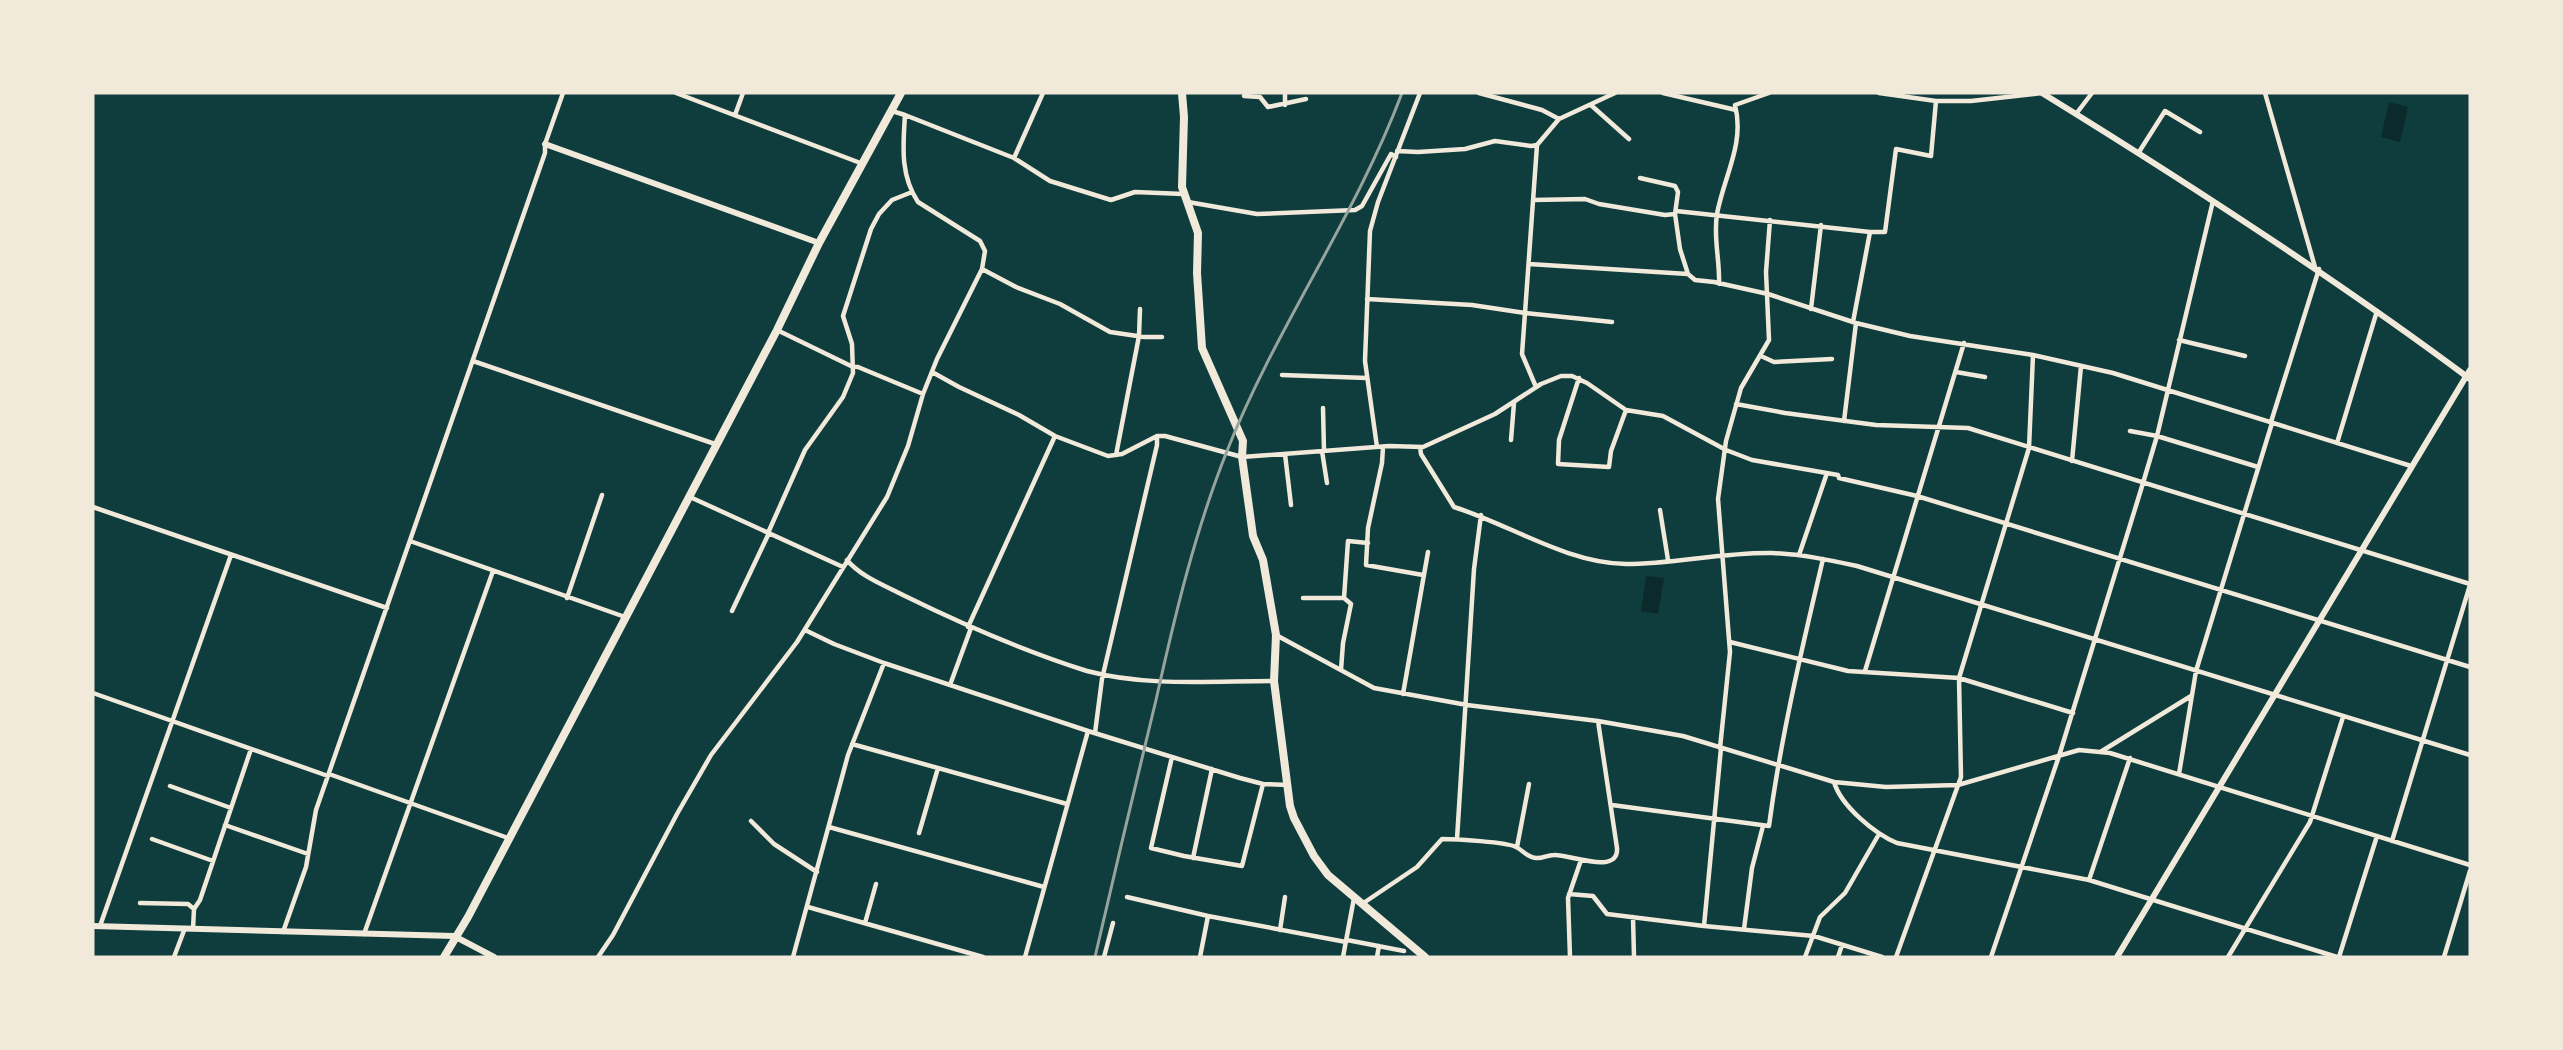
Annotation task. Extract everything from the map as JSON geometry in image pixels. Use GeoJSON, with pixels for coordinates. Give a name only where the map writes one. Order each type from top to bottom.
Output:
{"type":"FeatureCollection","features":[{"type":"Feature","properties":{"kind":"main road"},"geometry":{"type":"LineString","coordinates":[[444,957],[454,936],[468,916],[777,330],[819,243],[901,93]]}},
{"type":"Feature","properties":{"kind":"main road"},"geometry":{"type":"LineString","coordinates":[[1182,93],[1183,194],[1198,233],[1197,273],[1202,348],[1207,363],[1220,386],[1230,415],[1241,435],[1253,536],[1263,560],[1276,635],[1274,681],[1294,818],[1314,856],[1328,875],[1425,957]]}},
{"type":"Feature","properties":{"kind":"street"},"geometry":{"type":"LineString","coordinates":[[283,932],[308,854],[316,810],[545,153],[545,144],[563,93]]}},
{"type":"Feature","properties":{"kind":"street"},"geometry":{"type":"LineString","coordinates":[[676,93],[863,164]]}},
{"type":"Feature","properties":{"kind":"street"},"geometry":{"type":"LineString","coordinates":[[735,115],[743,93]]}},
{"type":"Feature","properties":{"kind":"street"},"geometry":{"type":"LineString","coordinates":[[1014,158],[1043,93]]}},
{"type":"Feature","properties":{"kind":"street"},"geometry":{"type":"LineString","coordinates":[[1285,93],[1285,105]]}},
{"type":"Feature","properties":{"kind":"street"},"geometry":{"type":"LineString","coordinates":[[1420,93],[1370,231],[1365,361],[1382,463],[1368,528],[1366,565],[1423,575]]}},
{"type":"Feature","properties":{"kind":"street"},"geometry":{"type":"LineString","coordinates":[[1479,93],[1542,110],[1559,119]]}},
{"type":"Feature","properties":{"kind":"street"},"geometry":{"type":"LineString","coordinates":[[1536,387],[1522,354],[1537,145],[1559,119],[1592,106],[1616,93]]}},
{"type":"Feature","properties":{"kind":"street"},"geometry":{"type":"LineString","coordinates":[[1663,93],[1736,110]]}},
{"type":"Feature","properties":{"kind":"street"},"geometry":{"type":"LineString","coordinates":[[1719,284],[1717,215],[1738,134],[1739,116],[1735,105],[1769,93]]}},
{"type":"Feature","properties":{"kind":"street"},"geometry":{"type":"LineString","coordinates":[[1880,93],[1936,101],[1971,101],[2042,93],[2139,152],[2317,268],[2469,375],[2411,466],[2117,957]]}},
{"type":"Feature","properties":{"kind":"street"},"geometry":{"type":"LineString","coordinates":[[2076,114],[2092,93]]}},
{"type":"Feature","properties":{"kind":"street"},"geometry":{"type":"LineString","coordinates":[[2179,774],[2196,671],[2317,268],[2265,93]]}},
{"type":"Feature","properties":{"kind":"street"},"geometry":{"type":"LineString","coordinates":[[1244,96],[1260,97],[1268,107],[1306,99]]}},
{"type":"Feature","properties":{"kind":"street"},"geometry":{"type":"LineString","coordinates":[[1533,200],[1586,199],[1599,204],[1665,215],[1676,212],[1717,215],[1885,232],[1896,149],[1931,156],[1936,101]]}},
{"type":"Feature","properties":{"kind":"street"},"geometry":{"type":"LineString","coordinates":[[1592,106],[1629,139]]}},
{"type":"Feature","properties":{"kind":"street"},"geometry":{"type":"LineString","coordinates":[[891,111],[1014,158],[1050,181],[1111,200],[1135,192],[1183,194]]}},
{"type":"Feature","properties":{"kind":"street"},"geometry":{"type":"LineString","coordinates":[[2139,152],[2165,111],[2200,132]]}},
{"type":"Feature","properties":{"kind":"street"},"geometry":{"type":"LineString","coordinates":[[598,957],[613,935],[676,814],[711,755],[774,675],[805,630],[887,497],[909,446],[932,372],[982,269],[986,251],[980,241],[918,202],[912,192],[906,179],[903,161],[905,115]]}},
{"type":"Feature","properties":{"kind":"street"},"geometry":{"type":"LineString","coordinates":[[1188,202],[1257,214],[1356,210],[1362,206],[1391,154],[1465,149],[1495,141],[1537,145]]}},
{"type":"Feature","properties":{"kind":"street"},"geometry":{"type":"LineString","coordinates":[[545,144],[819,243]]}},
{"type":"Feature","properties":{"kind":"street"},"geometry":{"type":"LineString","coordinates":[[1640,178],[1675,186],[1678,192],[1676,212],[1680,249],[1688,274],[1695,280],[1768,294],[1854,323],[1910,336],[2033,355],[2122,375],[2167,392],[2411,466]]}},
{"type":"Feature","properties":{"kind":"street"},"geometry":{"type":"LineString","coordinates":[[732,611],[805,450],[843,397],[854,366],[850,334],[843,316],[875,221],[892,200],[912,192]]}},
{"type":"Feature","properties":{"kind":"street"},"geometry":{"type":"LineString","coordinates":[[1991,957],[2096,640],[2157,436],[2213,201]]}},
{"type":"Feature","properties":{"kind":"street"},"geometry":{"type":"LineString","coordinates":[[1704,926],[1730,642],[1718,500],[1726,450],[1741,388],[1769,340],[1766,272],[1770,220]]}},
{"type":"Feature","properties":{"kind":"street"},"geometry":{"type":"LineString","coordinates":[[1811,309],[1821,225]]}},
{"type":"Feature","properties":{"kind":"street"},"geometry":{"type":"LineString","coordinates":[[1844,421],[1854,323],[1870,232]]}},
{"type":"Feature","properties":{"kind":"street"},"geometry":{"type":"LineString","coordinates":[[1529,264],[1688,274]]}},
{"type":"Feature","properties":{"kind":"street"},"geometry":{"type":"LineString","coordinates":[[982,269],[1016,287],[1060,304],[1110,332],[1162,337]]}},
{"type":"Feature","properties":{"kind":"street"},"geometry":{"type":"LineString","coordinates":[[1367,299],[1472,305],[1612,322]]}},
{"type":"Feature","properties":{"kind":"street"},"geometry":{"type":"LineString","coordinates":[[1116,455],[1139,336],[1140,309]]}},
{"type":"Feature","properties":{"kind":"street"},"geometry":{"type":"LineString","coordinates":[[2337,443],[2377,311]]}},
{"type":"Feature","properties":{"kind":"street"},"geometry":{"type":"LineString","coordinates":[[777,330],[851,366],[924,394]]}},
{"type":"Feature","properties":{"kind":"street"},"geometry":{"type":"LineString","coordinates":[[2179,340],[2245,356]]}},
{"type":"Feature","properties":{"kind":"street"},"geometry":{"type":"LineString","coordinates":[[1865,671],[1964,343]]}},
{"type":"Feature","properties":{"kind":"street"},"geometry":{"type":"LineString","coordinates":[[1896,957],[1961,777],[1959,678],[2030,448],[2033,355]]}},
{"type":"Feature","properties":{"kind":"street"},"geometry":{"type":"LineString","coordinates":[[1761,356],[1774,362],[1832,359]]}},
{"type":"Feature","properties":{"kind":"street"},"geometry":{"type":"LineString","coordinates":[[473,361],[715,444]]}},
{"type":"Feature","properties":{"kind":"street"},"geometry":{"type":"LineString","coordinates":[[2072,461],[2080,366]]}},
{"type":"Feature","properties":{"kind":"street"},"geometry":{"type":"LineString","coordinates":[[932,372],[1019,415],[1055,436],[1108,456],[1116,455],[1157,436],[1242,457],[1380,447],[1420,447],[1496,414],[1536,387],[1561,376],[1579,378],[1626,410],[1663,416],[1726,450],[1752,460],[1838,475],[1839,478],[1917,496],[2470,667]]}},
{"type":"Feature","properties":{"kind":"street"},"geometry":{"type":"LineString","coordinates":[[1956,372],[1985,377]]}},
{"type":"Feature","properties":{"kind":"street"},"geometry":{"type":"LineString","coordinates":[[1282,375],[1367,378]]}},
{"type":"Feature","properties":{"kind":"street"},"geometry":{"type":"LineString","coordinates":[[1579,378],[1559,440],[1558,464],[1609,467],[1611,451],[1626,410]]}},
{"type":"Feature","properties":{"kind":"street"},"geometry":{"type":"LineString","coordinates":[[1511,440],[1514,403]]}},
{"type":"Feature","properties":{"kind":"street"},"geometry":{"type":"LineString","coordinates":[[1736,404],[1844,421],[1968,429],[2470,584],[2392,841]]}},
{"type":"Feature","properties":{"kind":"street"},"geometry":{"type":"LineString","coordinates":[[1323,408],[1323,451],[1327,483]]}},
{"type":"Feature","properties":{"kind":"street"},"geometry":{"type":"LineString","coordinates":[[2130,431],[2157,436],[2258,467]]}},
{"type":"Feature","properties":{"kind":"street"},"geometry":{"type":"LineString","coordinates":[[950,686],[970,628],[1055,436]]}},
{"type":"Feature","properties":{"kind":"street"},"geometry":{"type":"LineString","coordinates":[[1095,733],[1104,675],[1152,467],[1157,436]]}},
{"type":"Feature","properties":{"kind":"street"},"geometry":{"type":"LineString","coordinates":[[1420,447],[1421,454],[1454,507],[1481,515],[1515,533],[1590,557],[1625,564],[1772,553],[1799,555],[1864,567],[2470,755]]}},
{"type":"Feature","properties":{"kind":"street"},"geometry":{"type":"LineString","coordinates":[[1285,454],[1291,506]]}},
{"type":"Feature","properties":{"kind":"street"},"geometry":{"type":"LineString","coordinates":[[1799,555],[1827,473]]}},
{"type":"Feature","properties":{"kind":"street"},"geometry":{"type":"LineString","coordinates":[[567,598],[602,495]]}},
{"type":"Feature","properties":{"kind":"street"},"geometry":{"type":"LineString","coordinates":[[688,496],[843,567]]}},
{"type":"Feature","properties":{"kind":"street"},"geometry":{"type":"LineString","coordinates":[[93,507],[387,608]]}},
{"type":"Feature","properties":{"kind":"street"},"geometry":{"type":"LineString","coordinates":[[1660,510],[1668,560]]}},
{"type":"Feature","properties":{"kind":"street"},"geometry":{"type":"LineString","coordinates":[[1457,839],[1474,569],[1481,515]]}},
{"type":"Feature","properties":{"kind":"street"},"geometry":{"type":"LineString","coordinates":[[410,541],[625,617]]}},
{"type":"Feature","properties":{"kind":"street"},"geometry":{"type":"LineString","coordinates":[[1344,598],[1348,541],[1368,543]]}},
{"type":"Feature","properties":{"kind":"street"},"geometry":{"type":"LineString","coordinates":[[1403,694],[1428,552]]}},
{"type":"Feature","properties":{"kind":"street"},"geometry":{"type":"LineString","coordinates":[[231,555],[97,926],[454,936],[494,957]]}},
{"type":"Feature","properties":{"kind":"street"},"geometry":{"type":"LineString","coordinates":[[1612,805],[1769,826],[1777,765],[1823,559]]}},
{"type":"Feature","properties":{"kind":"street"},"geometry":{"type":"LineString","coordinates":[[847,560],[852,566],[877,582],[970,628],[1054,661],[1104,675],[1160,681],[1274,681]]}},
{"type":"Feature","properties":{"kind":"street"},"geometry":{"type":"LineString","coordinates":[[364,934],[493,571]]}},
{"type":"Feature","properties":{"kind":"street"},"geometry":{"type":"LineString","coordinates":[[1303,598],[1344,598],[1351,604],[1343,643],[1341,670]]}},
{"type":"Feature","properties":{"kind":"street"},"geometry":{"type":"LineString","coordinates":[[805,630],[884,663],[1088,731],[1263,784],[1288,785]]}},
{"type":"Feature","properties":{"kind":"street"},"geometry":{"type":"LineString","coordinates":[[1276,635],[1374,688],[1467,705],[1683,736],[1834,782],[1886,787],[1958,785],[2079,750],[2102,751],[2470,865]]}},
{"type":"Feature","properties":{"kind":"street"},"geometry":{"type":"LineString","coordinates":[[1730,642],[1848,671],[1959,678],[2073,712]]}},
{"type":"Feature","properties":{"kind":"street"},"geometry":{"type":"LineString","coordinates":[[793,957],[852,744],[884,663]]}},
{"type":"Feature","properties":{"kind":"street"},"geometry":{"type":"LineString","coordinates":[[93,693],[508,838]]}},
{"type":"Feature","properties":{"kind":"street"},"geometry":{"type":"LineString","coordinates":[[2102,751],[2191,696]]}},
{"type":"Feature","properties":{"kind":"street"},"geometry":{"type":"LineString","coordinates":[[2228,957],[2312,816],[2343,717]]}},
{"type":"Feature","properties":{"kind":"street"},"geometry":{"type":"LineString","coordinates":[[1361,904],[1417,867],[1442,839],[1517,847],[1528,856],[1538,859],[1554,854],[1581,860],[1609,862],[1616,856],[1617,848],[1598,722]]}},
{"type":"Feature","properties":{"kind":"street"},"geometry":{"type":"LineString","coordinates":[[1025,957],[1088,731]]}},
{"type":"Feature","properties":{"kind":"street"},"geometry":{"type":"LineString","coordinates":[[852,744],[1067,804]]}},
{"type":"Feature","properties":{"kind":"street"},"geometry":{"type":"LineString","coordinates":[[174,957],[189,929],[194,909],[200,900],[251,749]]}},
{"type":"Feature","properties":{"kind":"street"},"geometry":{"type":"LineString","coordinates":[[1172,757],[1151,848],[1242,866],[1263,784]]}},
{"type":"Feature","properties":{"kind":"street"},"geometry":{"type":"LineString","coordinates":[[2089,880],[2130,758]]}},
{"type":"Feature","properties":{"kind":"street"},"geometry":{"type":"LineString","coordinates":[[920,833],[938,768]]}},
{"type":"Feature","properties":{"kind":"street"},"geometry":{"type":"LineString","coordinates":[[1193,858],[1212,769]]}},
{"type":"Feature","properties":{"kind":"street"},"geometry":{"type":"LineString","coordinates":[[1834,782],[1841,799],[1879,834],[1897,843],[2089,880],[2338,957],[2377,836]]}},
{"type":"Feature","properties":{"kind":"street"},"geometry":{"type":"LineString","coordinates":[[1517,847],[1529,783]]}},
{"type":"Feature","properties":{"kind":"street"},"geometry":{"type":"LineString","coordinates":[[170,786],[231,808]]}},
{"type":"Feature","properties":{"kind":"street"},"geometry":{"type":"LineString","coordinates":[[751,821],[774,844],[817,872]]}},
{"type":"Feature","properties":{"kind":"street"},"geometry":{"type":"LineString","coordinates":[[225,825],[308,854]]}},
{"type":"Feature","properties":{"kind":"street"},"geometry":{"type":"LineString","coordinates":[[1744,929],[1752,868],[1763,826]]}},
{"type":"Feature","properties":{"kind":"street"},"geometry":{"type":"LineString","coordinates":[[829,827],[1044,887]]}},
{"type":"Feature","properties":{"kind":"street"},"geometry":{"type":"LineString","coordinates":[[1805,957],[1820,917],[1845,893],[1879,834]]}},
{"type":"Feature","properties":{"kind":"street"},"geometry":{"type":"LineString","coordinates":[[152,839],[213,861]]}},
{"type":"Feature","properties":{"kind":"street"},"geometry":{"type":"LineString","coordinates":[[1570,957],[1569,894],[1581,860]]}},
{"type":"Feature","properties":{"kind":"street"},"geometry":{"type":"LineString","coordinates":[[2444,957],[2470,871]]}},
{"type":"Feature","properties":{"kind":"street"},"geometry":{"type":"LineString","coordinates":[[866,923],[876,884]]}},
{"type":"Feature","properties":{"kind":"street"},"geometry":{"type":"LineString","coordinates":[[1569,894],[1593,896],[1607,914],[1814,936],[1882,957]]}},
{"type":"Feature","properties":{"kind":"street"},"geometry":{"type":"LineString","coordinates":[[1127,897],[1208,916],[1404,951]]}},
{"type":"Feature","properties":{"kind":"street"},"geometry":{"type":"LineString","coordinates":[[1280,930],[1286,897]]}},
{"type":"Feature","properties":{"kind":"street"},"geometry":{"type":"LineString","coordinates":[[1343,957],[1354,898]]}},
{"type":"Feature","properties":{"kind":"street"},"geometry":{"type":"LineString","coordinates":[[140,903],[188,904],[194,909]]}},
{"type":"Feature","properties":{"kind":"street"},"geometry":{"type":"LineString","coordinates":[[808,907],[983,957]]}},
{"type":"Feature","properties":{"kind":"street"},"geometry":{"type":"LineString","coordinates":[[1200,957],[1208,916]]}},
{"type":"Feature","properties":{"kind":"street"},"geometry":{"type":"LineString","coordinates":[[1633,917],[1634,957]]}},
{"type":"Feature","properties":{"kind":"street"},"geometry":{"type":"LineString","coordinates":[[1104,957],[1113,923]]}},
{"type":"Feature","properties":{"kind":"street"},"geometry":{"type":"LineString","coordinates":[[1838,957],[1842,945]]}},
{"type":"Feature","properties":{"kind":"street"},"geometry":{"type":"LineString","coordinates":[[1377,957],[1379,946]]}},
{"type":"Feature","properties":{"kind":"water"},"geometry":{"type":"Polygon","coordinates":[[[2389,102],[2408,107],[2400,142],[2381,137],[2389,102]]]}},
{"type":"Feature","properties":{"kind":"water"},"geometry":{"type":"Polygon","coordinates":[[[1646,576],[1664,578],[1658,614],[1641,611],[1646,576]]]}},
{"type":"Feature","properties":{"kind":"railway"},"geometry":{"type":"LineString","coordinates":[[1095,957],[1178,605],[1195,543],[1216,481],[1268,360],[1362,184],[1402,93]]}}]}
